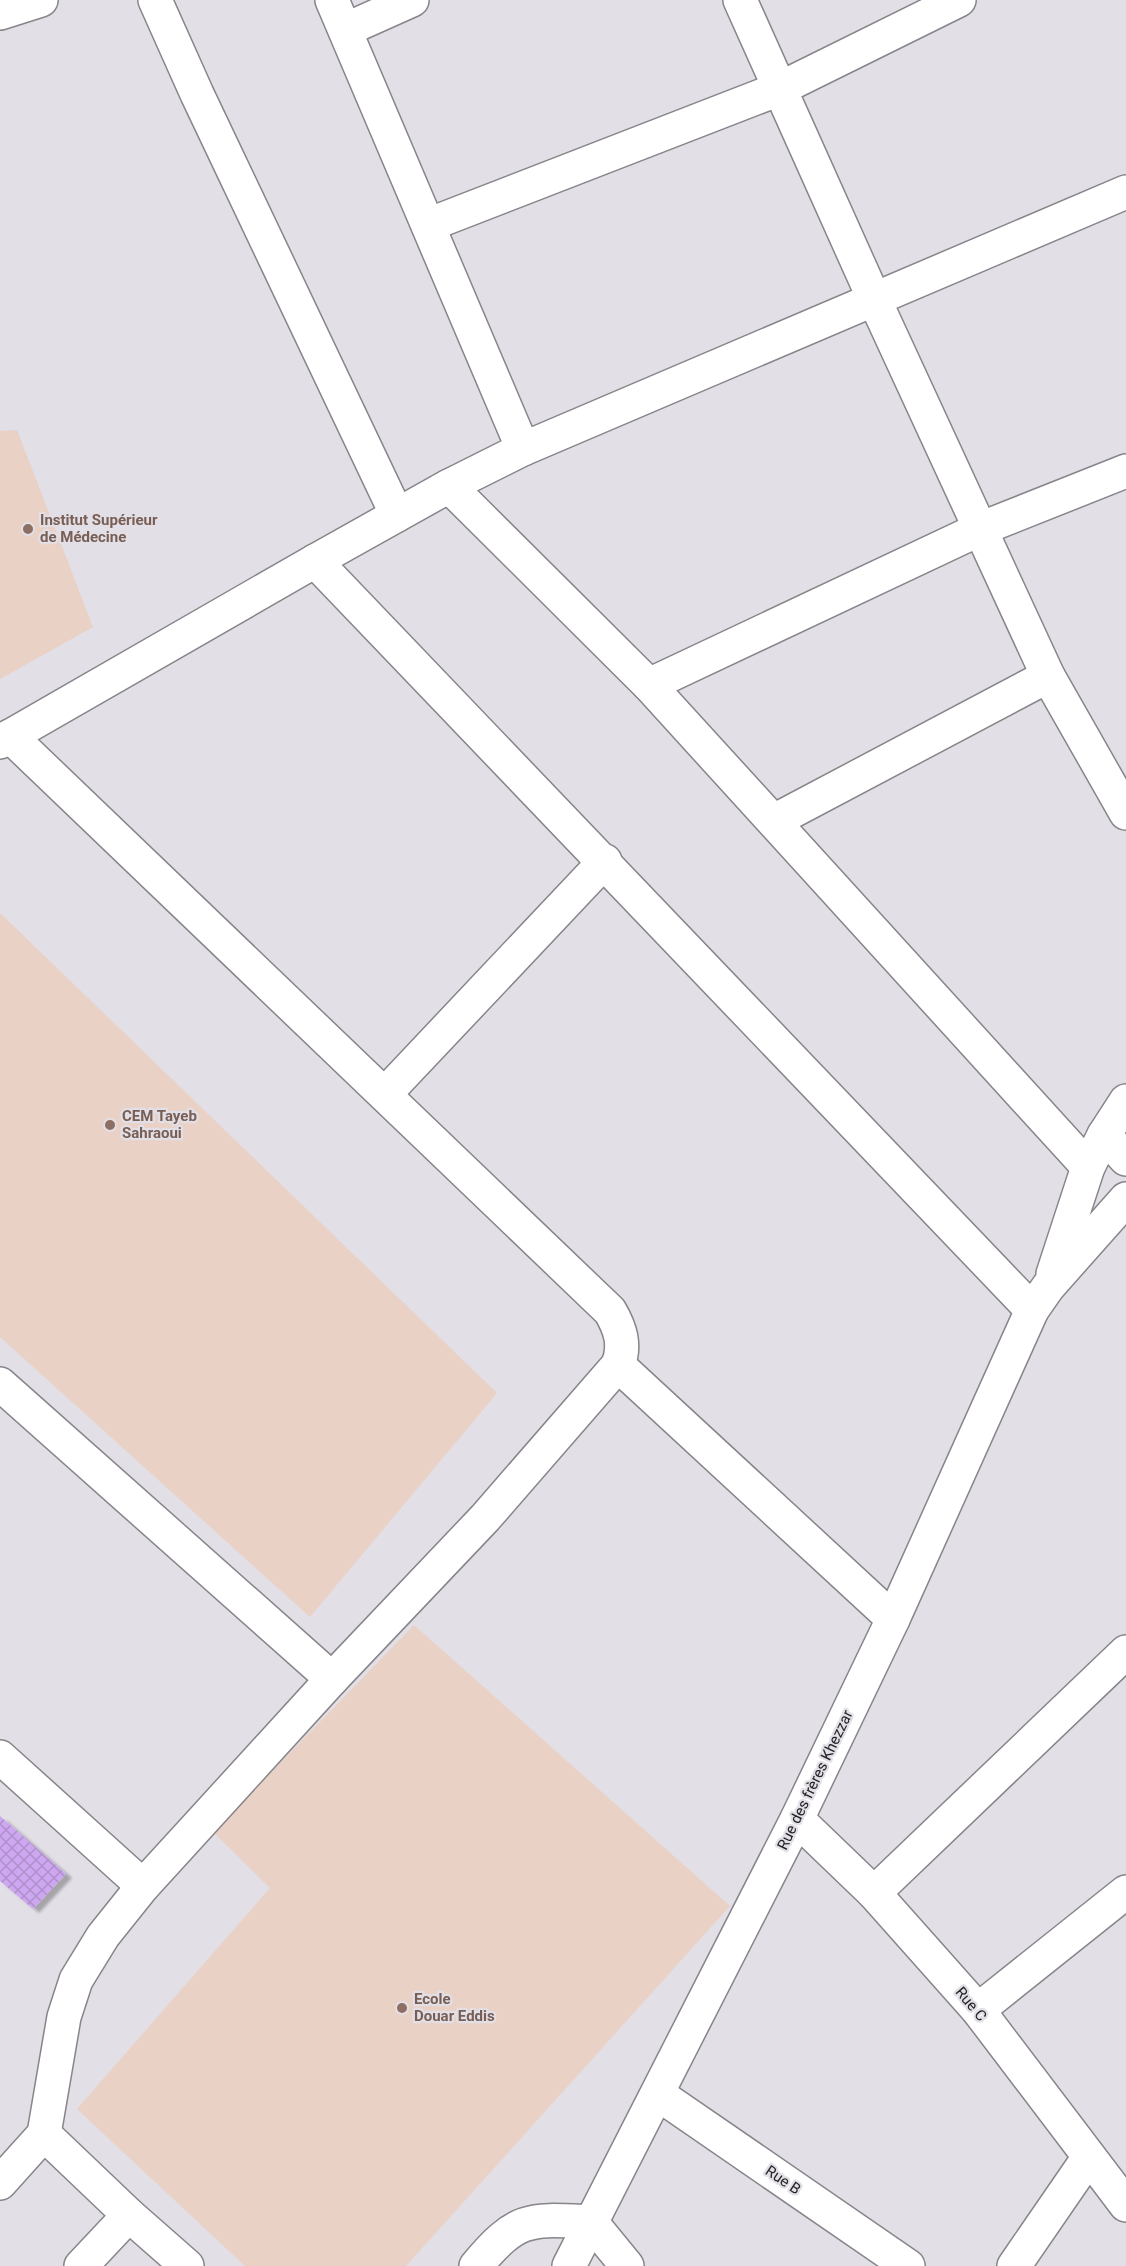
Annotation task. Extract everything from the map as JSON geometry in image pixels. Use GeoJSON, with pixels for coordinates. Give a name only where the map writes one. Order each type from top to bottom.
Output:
{"type":"FeatureCollection","features":[{"type":"Feature","properties":{"kind":"street"},"geometry":{"type":"LineString","coordinates":[[0,13],[41,0]]}},
{"type":"Feature","properties":{"kind":"street"},"geometry":{"type":"LineString","coordinates":[[155,0],[197,94],[397,515]]}},
{"type":"Feature","properties":{"kind":"street"},"geometry":{"type":"LineString","coordinates":[[332,0],[524,449]]}},
{"type":"Feature","properties":{"kind":"street"},"geometry":{"type":"LineString","coordinates":[[345,30],[412,0]]}},
{"type":"Feature","properties":{"kind":"street"},"geometry":{"type":"LineString","coordinates":[[740,0],[874,301],[1048,676],[1126,813]]}},
{"type":"Feature","properties":{"kind":"street"},"geometry":{"type":"LineString","coordinates":[[428,225],[779,89],[959,0]]}},
{"type":"Feature","properties":{"kind":"street"},"geometry":{"type":"LineString","coordinates":[[0,2183],[44,2134],[64,2017],[76,1980],[103,1936],[143,1886],[332,1679],[485,1518],[618,1365],[622,1346],[619,1326],[610,1311],[385,1094],[5,739],[397,515],[524,449],[1126,192]]}},
{"type":"Feature","properties":{"kind":"street"},"geometry":{"type":"LineString","coordinates":[[649,685],[980,529],[1126,471]]}},
{"type":"Feature","properties":{"kind":"street"},"geometry":{"type":"LineString","coordinates":[[449,486],[649,685],[1088,1167]]}},
{"type":"Feature","properties":{"kind":"street"},"geometry":{"type":"LineString","coordinates":[[315,561],[605,861],[1040,1299]]}},
{"type":"Feature","properties":{"kind":"street"},"geometry":{"type":"LineString","coordinates":[[774,821],[1048,676]]}},
{"type":"Feature","properties":{"kind":"street"},"geometry":{"type":"LineString","coordinates":[[385,1094],[605,861]]}},
{"type":"Feature","properties":{"kind":"street","name":"Rue des frères Khezzar"},"geometry":{"type":"LineString","coordinates":[[569,2266],[797,1819],[1040,1299],[1088,1167],[1104,1135],[1126,1101]]}},
{"type":"Feature","properties":{"kind":"street"},"geometry":{"type":"LineString","coordinates":[[1104,1135],[1126,1160]]}},
{"type":"Feature","properties":{"kind":"street","name":"Rue des frères Khezzar"},"geometry":{"type":"LineString","coordinates":[[1040,1299],[1126,1198]]}},
{"type":"Feature","properties":{"kind":"street"},"geometry":{"type":"LineString","coordinates":[[618,1365],[892,1619]]}},
{"type":"Feature","properties":{"kind":"street"},"geometry":{"type":"LineString","coordinates":[[0,1384],[332,1679]]}},
{"type":"Feature","properties":{"kind":"street"},"geometry":{"type":"LineString","coordinates":[[874,1893],[1126,1652]]}},
{"type":"Feature","properties":{"kind":"street"},"geometry":{"type":"LineString","coordinates":[[0,1757],[143,1886]]}},
{"type":"Feature","properties":{"kind":"street","name":"Rue C"},"geometry":{"type":"LineString","coordinates":[[797,1819],[874,1893],[978,2010],[1126,2205]]}},
{"type":"Feature","properties":{"kind":"street"},"geometry":{"type":"LineString","coordinates":[[978,2010],[1126,1892]]}},
{"type":"Feature","properties":{"kind":"street","name":"Rue B"},"geometry":{"type":"LineString","coordinates":[[658,2094],[908,2266]]}},
{"type":"Feature","properties":{"kind":"street"},"geometry":{"type":"LineString","coordinates":[[44,2134],[129,2215],[187,2266]]}},
{"type":"Feature","properties":{"kind":"street"},"geometry":{"type":"LineString","coordinates":[[1014,2266],[1089,2157]]}},
{"type":"Feature","properties":{"kind":"street"},"geometry":{"type":"LineString","coordinates":[[81,2266],[129,2215]]}},
{"type":"Feature","properties":{"kind":"street"},"geometry":{"type":"LineString","coordinates":[[476,2266],[511,2230],[542,2219],[591,2222],[627,2266]]}},
{"type":"Feature","properties":{"kind":"shaded area","name":"Institut Supérieur de Médecine"},"geometry":{"type":"Polygon","coordinates":[[[17,430],[93,627],[0,679],[0,431],[17,430]]]}},
{"type":"Feature","properties":{"kind":"shaded area","name":"CEM Tayeb Sahraoui"},"geometry":{"type":"Polygon","coordinates":[[[0,913],[497,1393],[310,1617],[0,1337],[0,913]]]}},
{"type":"Feature","properties":{"kind":"shaded area","name":"Ecole Douar Eddis"},"geometry":{"type":"Polygon","coordinates":[[[414,1625],[730,1906],[406,2266],[245,2266],[77,2109],[270,1888],[213,1832],[414,1625]]]}},
{"type":"Feature","properties":{"kind":"building"},"geometry":{"type":"Polygon","coordinates":[[[0,1816],[66,1874],[33,1909],[0,1881],[0,1816]]]}},
{"type":"Feature","properties":{"kind":"place","name":"Institut Supérieur de Médecine"},"geometry":{"type":"Point","coordinates":[28,529]}},
{"type":"Feature","properties":{"kind":"place","name":"CEM Tayeb Sahraoui"},"geometry":{"type":"Point","coordinates":[110,1125]}},
{"type":"Feature","properties":{"kind":"place","name":"Ecole Douar Eddis"},"geometry":{"type":"Point","coordinates":[402,2008]}}]}
